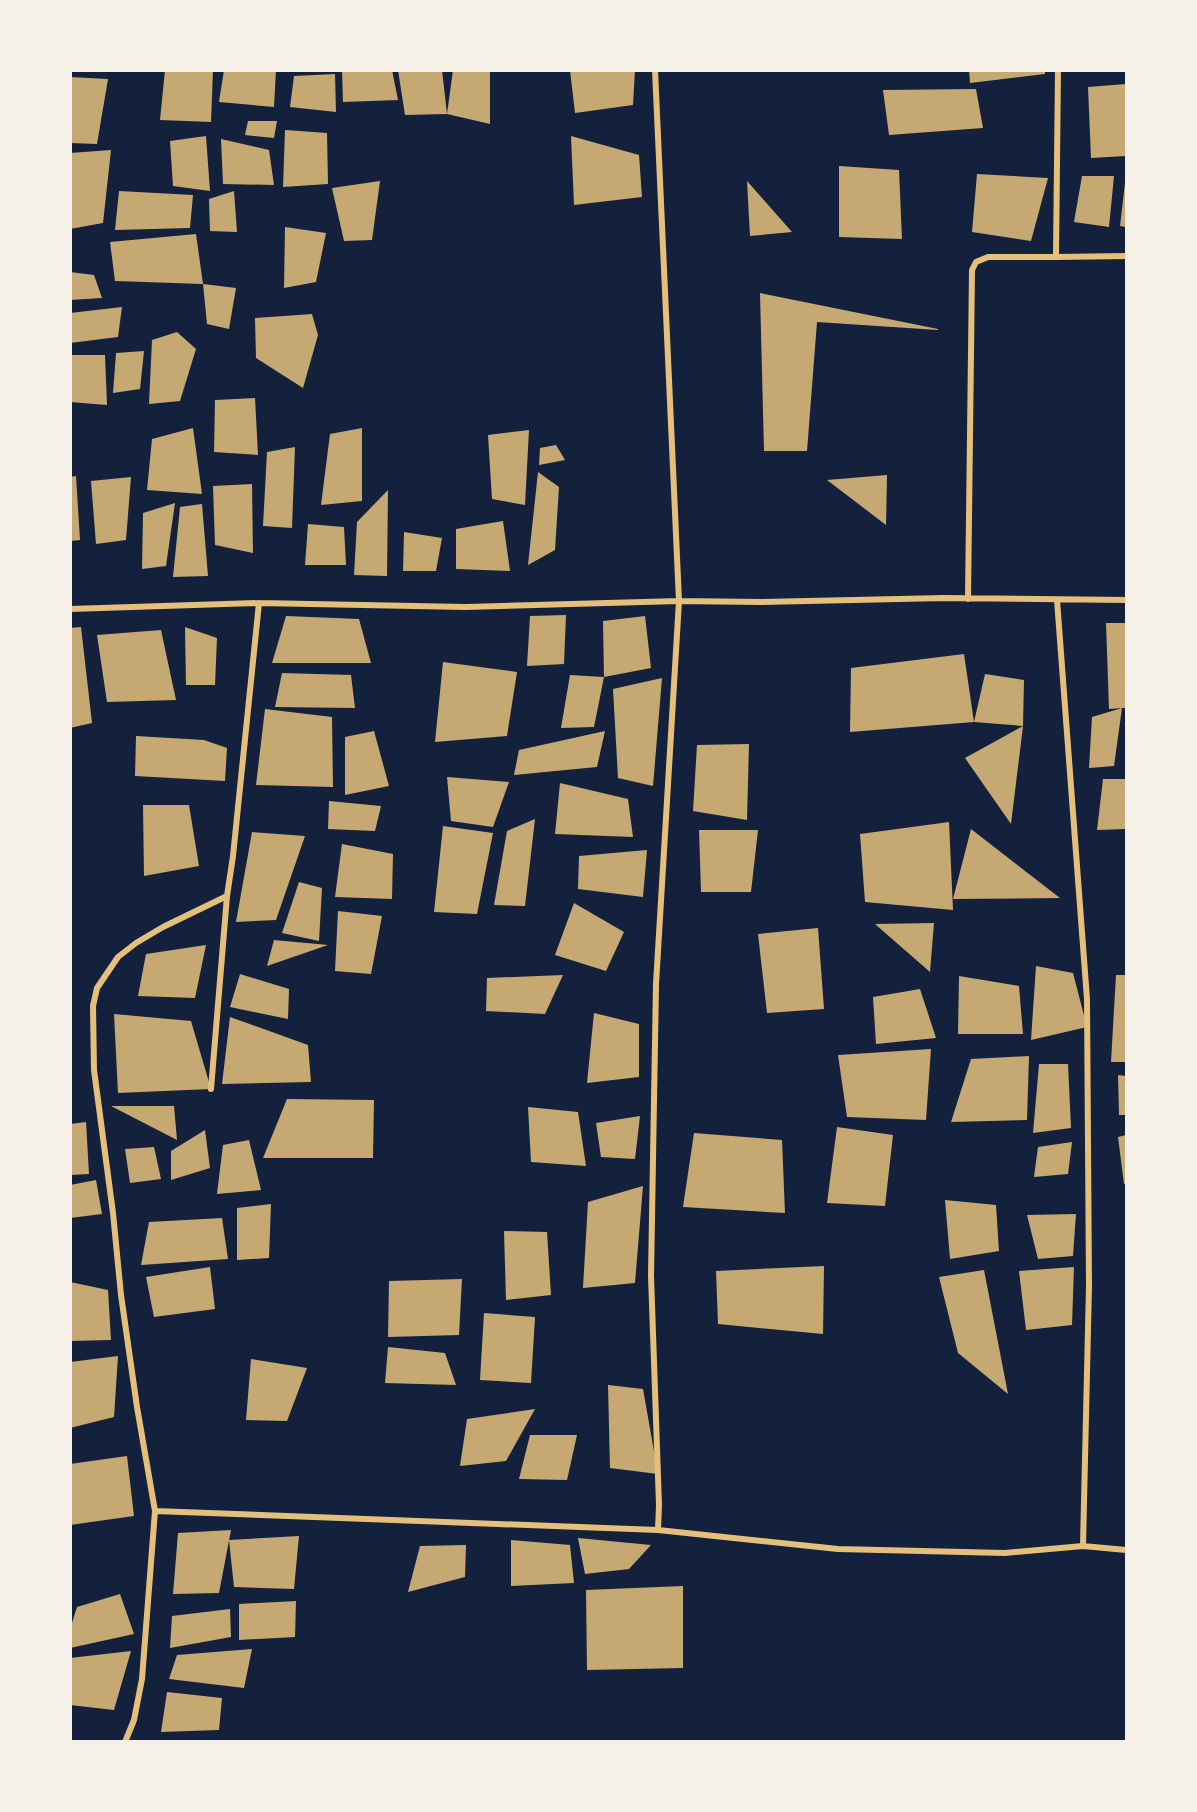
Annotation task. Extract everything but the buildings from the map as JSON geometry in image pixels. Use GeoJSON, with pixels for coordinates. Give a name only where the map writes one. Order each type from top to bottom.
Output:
{"type":"FeatureCollection","features":[{"type":"Feature","properties":{"kind":"street"},"geometry":{"type":"LineString","coordinates":[[655,70],[679,601],[656,984],[651,1276],[658,1530]]}},
{"type":"Feature","properties":{"kind":"street"},"geometry":{"type":"LineString","coordinates":[[1056,257],[1058,70]]}},
{"type":"Feature","properties":{"kind":"street"},"geometry":{"type":"LineString","coordinates":[[969,599],[972,270],[976,262],[988,257],[1126,256]]}},
{"type":"Feature","properties":{"kind":"street"},"geometry":{"type":"LineString","coordinates":[[1057,600],[1087,999],[1089,1286],[1083,1546]]}},
{"type":"Feature","properties":{"kind":"street"},"geometry":{"type":"LineString","coordinates":[[70,609],[259,603],[466,607],[679,601],[1126,600]]}},
{"type":"Feature","properties":{"kind":"street"},"geometry":{"type":"LineString","coordinates":[[211,1089],[227,896],[259,603]]}},
{"type":"Feature","properties":{"kind":"street"},"geometry":{"type":"LineString","coordinates":[[125,1742],[134,1720],[142,1679],[155,1512],[136,1407],[121,1295],[113,1213],[94,1070],[93,1006],[97,988],[118,957],[163,927],[227,896]]}},
{"type":"Feature","properties":{"kind":"street"},"geometry":{"type":"LineString","coordinates":[[155,1512],[658,1530],[838,1549],[1005,1553],[1083,1546],[1126,1550]]}}]}
